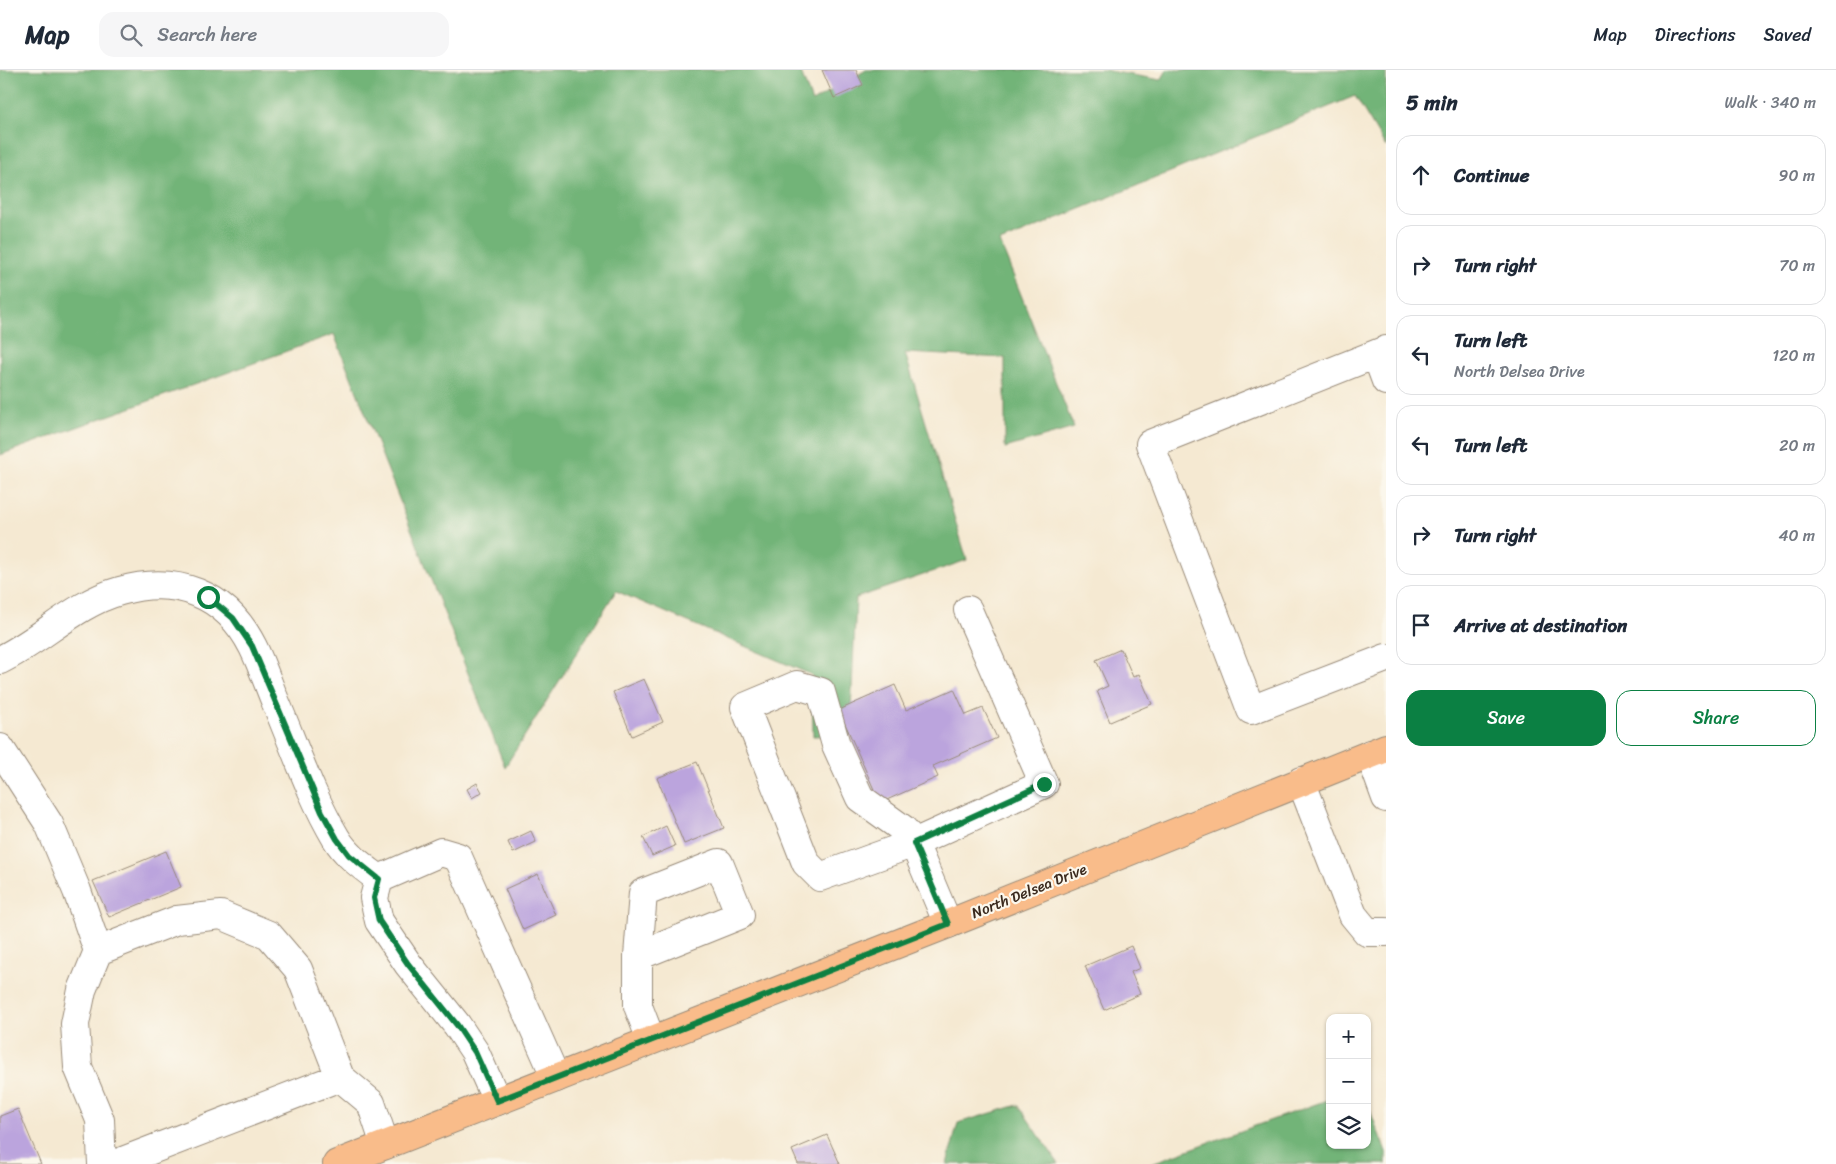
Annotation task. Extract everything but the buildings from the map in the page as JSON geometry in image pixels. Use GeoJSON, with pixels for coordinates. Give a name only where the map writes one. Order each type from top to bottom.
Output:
{"type":"FeatureCollection","features":[{"type":"Feature","properties":{"kind":"main road","name":"North Delsea Drive"},"geometry":{"type":"LineString","coordinates":[[337,1164],[948,924],[1378,751]]}},
{"type":"Feature","properties":{"kind":"lane"},"geometry":{"type":"LineString","coordinates":[[1386,381],[1381,352],[1150,444],[1251,710],[1386,658]]}},
{"type":"Feature","properties":{"kind":"lane"},"geometry":{"type":"LineString","coordinates":[[0,660],[88,603],[120,591],[152,584],[183,586],[208,597],[233,618],[252,646],[322,812],[337,839],[349,855],[379,879]]}},
{"type":"Feature","properties":{"kind":"lane"},"geometry":{"type":"LineString","coordinates":[[948,924],[914,843],[904,828],[860,798],[836,745],[820,692],[797,685],[746,707],[806,863],[820,877],[914,843],[1044,784],[968,610]]}},
{"type":"Feature","properties":{"kind":"lane"},"geometry":{"type":"LineString","coordinates":[[0,748],[49,824],[77,890],[98,952],[82,990],[75,1024],[78,1067],[100,1120],[102,1164]]}},
{"type":"Feature","properties":{"kind":"lane"},"geometry":{"type":"LineString","coordinates":[[1378,751],[1386,798]]}},
{"type":"Feature","properties":{"kind":"lane"},"geometry":{"type":"LineString","coordinates":[[1301,781],[1352,915],[1367,932],[1386,932]]}},
{"type":"Feature","properties":{"kind":"lane"},"geometry":{"type":"LineString","coordinates":[[379,879],[442,852],[458,857],[556,1078]]}},
{"type":"Feature","properties":{"kind":"lane"},"geometry":{"type":"LineString","coordinates":[[379,879],[374,898],[379,921],[408,964],[457,1025],[475,1052],[497,1101]]}},
{"type":"Feature","properties":{"kind":"lane"},"geometry":{"type":"LineString","coordinates":[[98,952],[177,920],[221,915],[269,935],[298,969],[340,1077],[371,1103],[386,1145]]}},
{"type":"Feature","properties":{"kind":"lane"},"geometry":{"type":"LineString","coordinates":[[638,956],[638,1006],[652,1040]]}},
{"type":"Feature","properties":{"kind":"lane"},"geometry":{"type":"LineString","coordinates":[[115,1164],[340,1077]]}},
{"type":"Feature","properties":{"kind":"green space"},"geometry":{"type":"Polygon","coordinates":[[[0,70],[800,70],[812,102],[866,70],[1103,70],[1161,80],[1167,70],[1386,70],[1386,147],[1355,96],[1000,242],[1074,428],[1005,448],[1005,358],[905,353],[967,560],[856,598],[850,735],[813,736],[812,675],[616,591],[505,767],[334,334],[0,455],[0,70]]]}},
{"type":"Feature","properties":{"kind":"green space"},"geometry":{"type":"Polygon","coordinates":[[[1326,1100],[1326,1149],[1371,1149],[1371,1113],[1386,1152],[1386,1164],[1149,1164],[1326,1100]]]}},
{"type":"Feature","properties":{"kind":"green space"},"geometry":{"type":"Polygon","coordinates":[[[1018,1105],[1059,1164],[947,1164],[958,1123],[1018,1105]]]}},
{"type":"Feature","properties":{"kind":"route"},"geometry":{"type":"LineString","coordinates":[[208,597],[233,618],[252,646],[322,812],[337,839],[349,855],[379,879],[374,898],[379,921],[408,964],[457,1025],[475,1052],[497,1101],[948,924],[914,843],[1044,784]]}}]}
